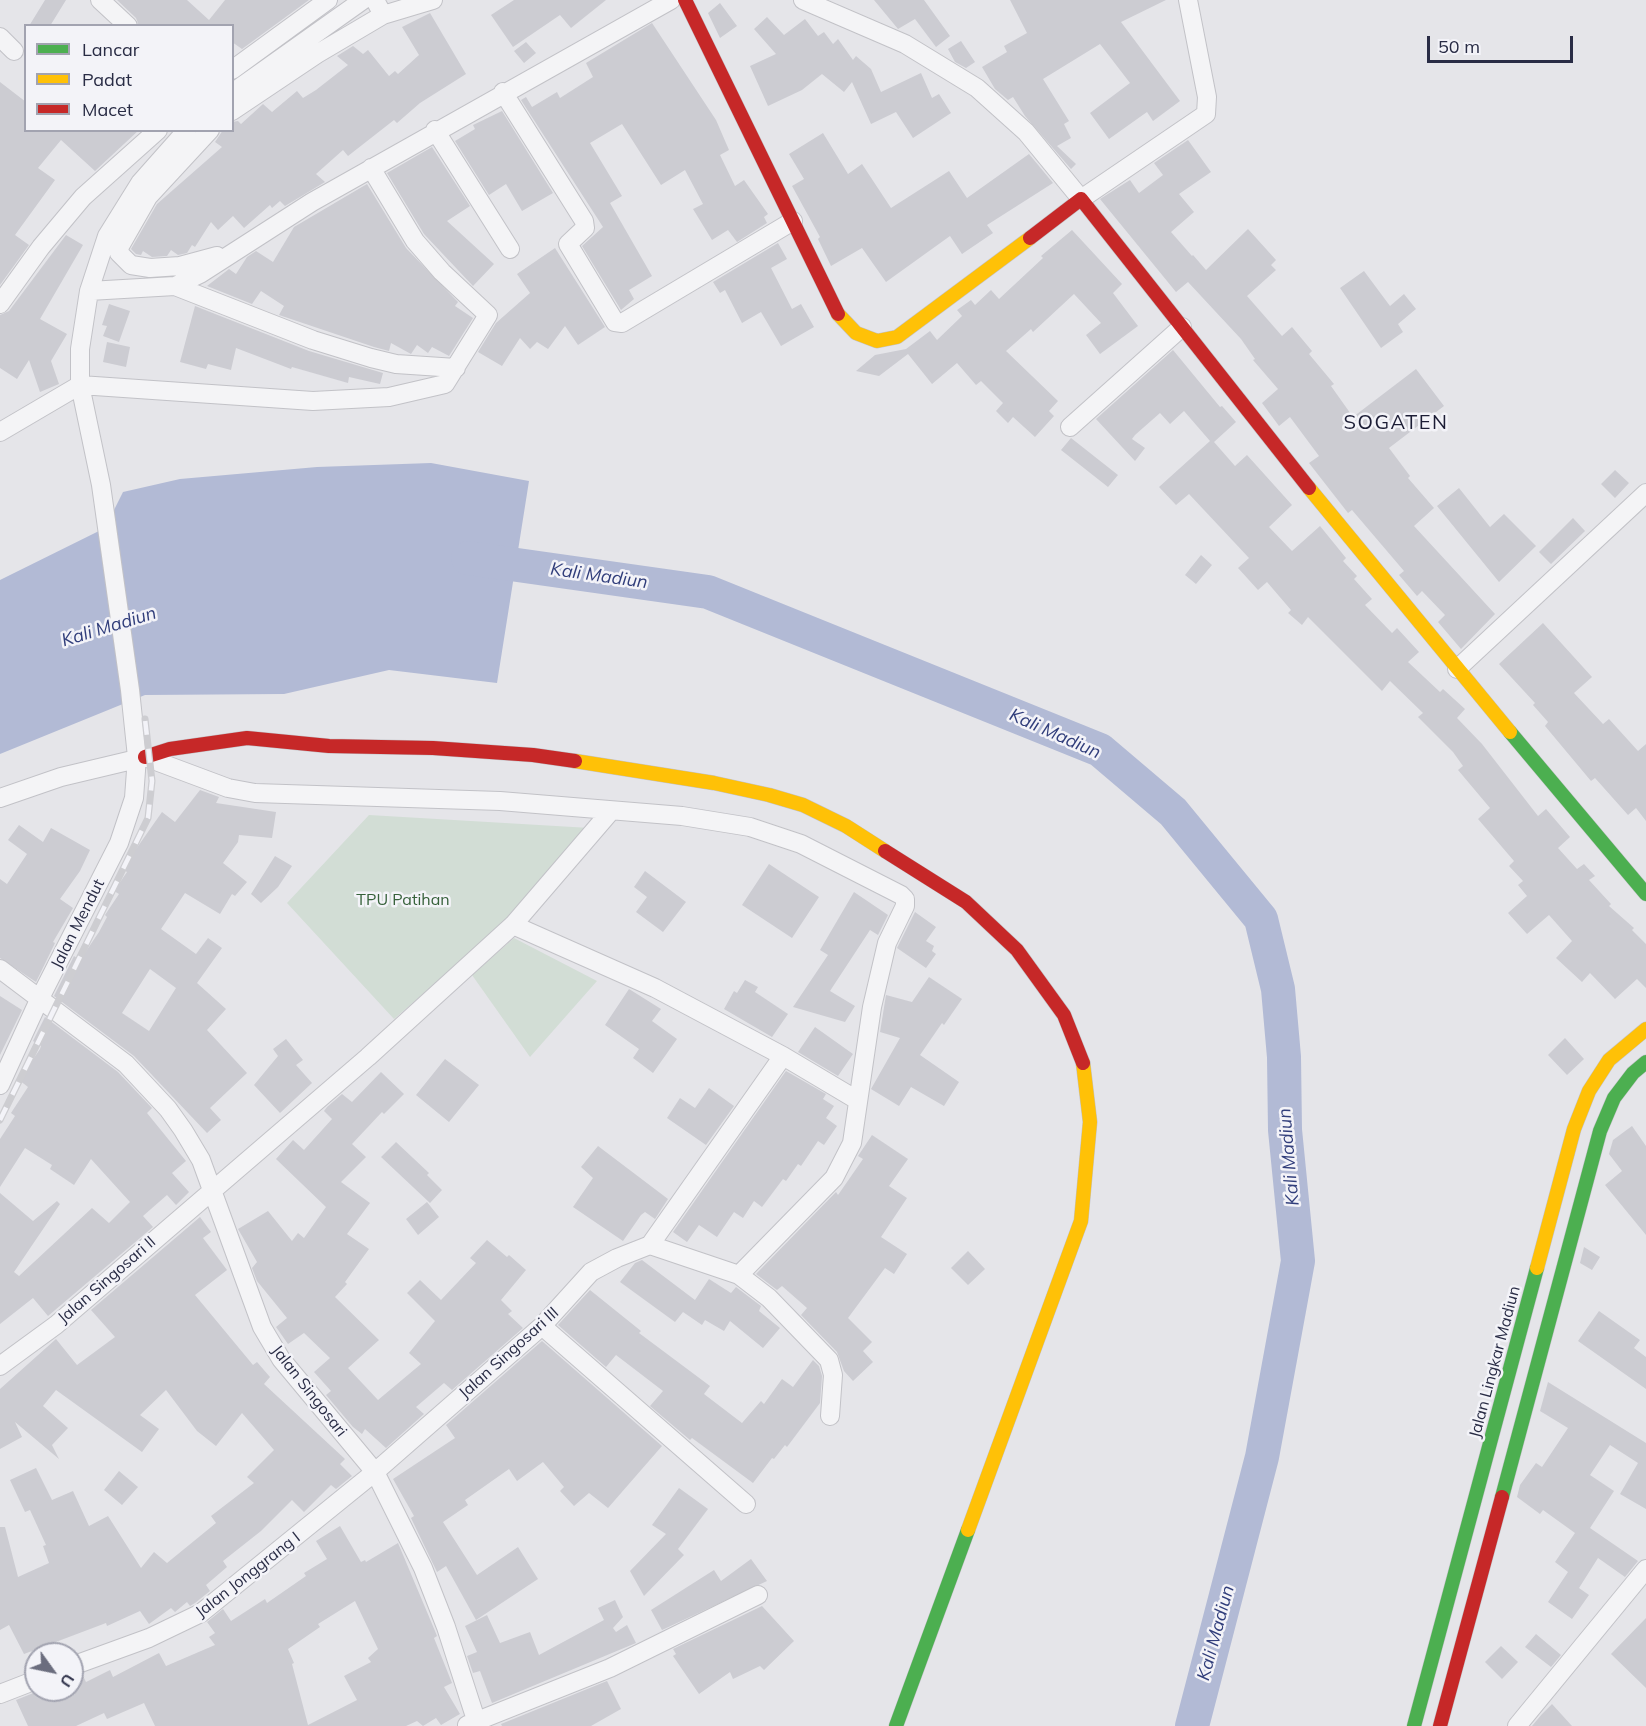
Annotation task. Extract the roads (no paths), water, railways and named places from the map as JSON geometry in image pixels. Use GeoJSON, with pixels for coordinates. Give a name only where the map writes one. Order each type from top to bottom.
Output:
{"type":"FeatureCollection","features":[{"type":"Feature","properties":{"kind":"street"},"geometry":{"type":"LineString","coordinates":[[234,69],[328,0]]}},
{"type":"Feature","properties":{"kind":"street"},"geometry":{"type":"LineString","coordinates":[[234,92],[363,0]]}},
{"type":"Feature","properties":{"kind":"street"},"geometry":{"type":"LineString","coordinates":[[234,110],[317,54],[379,8],[433,0]]}},
{"type":"Feature","properties":{"kind":"street"},"geometry":{"type":"LineString","coordinates":[[89,291],[175,286],[200,274],[233,251],[435,130],[671,0]]}},
{"type":"Feature","properties":{"kind":"street"},"geometry":{"type":"LineString","coordinates":[[685,0],[838,315],[856,333],[868,338],[888,340],[897,336],[1081,199],[1206,114],[1207,97],[1188,0]]}},
{"type":"Feature","properties":{"kind":"street"},"geometry":{"type":"LineString","coordinates":[[803,0],[905,44],[977,88],[1026,132],[1357,548],[1646,894]]}},
{"type":"Feature","properties":{"kind":"street"},"geometry":{"type":"LineString","coordinates":[[106,2],[126,24]]}},
{"type":"Feature","properties":{"kind":"street"},"geometry":{"type":"LineString","coordinates":[[0,37],[14,51]]}},
{"type":"Feature","properties":{"kind":"street"},"geometry":{"type":"LineString","coordinates":[[503,92],[584,221],[585,228],[568,244],[615,322],[622,323],[793,221]]}},
{"type":"Feature","properties":{"kind":"street"},"geometry":{"type":"LineString","coordinates":[[435,130],[510,249]]}},
{"type":"Feature","properties":{"kind":"street"},"geometry":{"type":"LineString","coordinates":[[0,304],[41,247],[82,197],[156,132]]}},
{"type":"Feature","properties":{"kind":"street","name":"Jalan Mendut"},"geometry":{"type":"LineString","coordinates":[[0,1085],[39,1000],[129,819],[134,798],[141,757],[101,485],[80,385],[80,349],[89,291],[107,236],[140,183],[185,132]]}},
{"type":"Feature","properties":{"kind":"street"},"geometry":{"type":"LineString","coordinates":[[208,132],[148,197],[126,234],[119,253],[131,264],[150,268],[180,266],[233,251]]}},
{"type":"Feature","properties":{"kind":"street"},"geometry":{"type":"LineString","coordinates":[[0,432],[80,385],[324,400],[389,397],[443,384],[456,368],[488,315],[442,272],[415,241],[370,168]]}},
{"type":"Feature","properties":{"kind":"street"},"geometry":{"type":"LineString","coordinates":[[175,286],[313,340],[371,358],[396,364],[456,368]]}},
{"type":"Feature","properties":{"kind":"street"},"geometry":{"type":"LineString","coordinates":[[1071,428],[1182,327]]}},
{"type":"Feature","properties":{"kind":"street"},"geometry":{"type":"LineString","coordinates":[[1457,669],[1646,493]]}},
{"type":"Feature","properties":{"kind":"street"},"geometry":{"type":"LineString","coordinates":[[0,798],[170,749],[247,738],[329,746],[433,748],[533,755],[714,783],[802,805],[846,826],[966,902],[1017,950],[1064,1015],[1084,1065],[1090,1122],[1081,1221],[896,1726]]}},
{"type":"Feature","properties":{"kind":"street"},"geometry":{"type":"LineString","coordinates":[[141,757],[228,788],[255,792],[500,801],[682,816],[750,827],[801,844],[905,899],[905,906],[887,943],[872,1007],[852,1143],[834,1178],[739,1275]]}},
{"type":"Feature","properties":{"kind":"street","name":"Jalan Singosari II"},"geometry":{"type":"LineString","coordinates":[[0,1366],[56,1325],[368,1057],[513,925],[611,811]]}},
{"type":"Feature","properties":{"kind":"street"},"geometry":{"type":"LineString","coordinates":[[513,925],[655,988],[783,1056],[857,1100]]}},
{"type":"Feature","properties":{"kind":"street","name":"Jalan Singosari"},"geometry":{"type":"LineString","coordinates":[[0,969],[126,1064],[183,1130],[201,1160],[262,1328],[281,1359],[375,1472],[423,1568],[446,1627],[473,1725]]}},
{"type":"Feature","properties":{"kind":"street","name":"Jalan Lingkar Madiun"},"geometry":{"type":"LineString","coordinates":[[1414,1726],[1574,1129],[1588,1092],[1609,1060],[1646,1029]]}},
{"type":"Feature","properties":{"kind":"street"},"geometry":{"type":"LineString","coordinates":[[783,1056],[650,1245],[739,1275],[770,1298],[829,1360],[833,1375],[830,1416]]}},
{"type":"Feature","properties":{"kind":"street"},"geometry":{"type":"LineString","coordinates":[[1440,1726],[1600,1131],[1614,1098],[1633,1072],[1646,1062]]}},
{"type":"Feature","properties":{"kind":"street","name":"Jalan Singosari III"},"geometry":{"type":"LineString","coordinates":[[375,1472],[542,1326],[598,1267],[650,1245]]}},
{"type":"Feature","properties":{"kind":"street"},"geometry":{"type":"LineString","coordinates":[[542,1326],[746,1504]]}},
{"type":"Feature","properties":{"kind":"street","name":"Jalan Jonggrang I"},"geometry":{"type":"LineString","coordinates":[[84,1662],[149,1638],[195,1617],[288,1545],[375,1472]]}},
{"type":"Feature","properties":{"kind":"street"},"geometry":{"type":"LineString","coordinates":[[1517,1726],[1646,1569]]}},
{"type":"Feature","properties":{"kind":"street"},"geometry":{"type":"LineString","coordinates":[[473,1725],[610,1668],[758,1595]]}},
{"type":"Feature","properties":{"kind":"street"},"geometry":{"type":"LineString","coordinates":[[0,1694],[24,1685]]}},
{"type":"Feature","properties":{"kind":"water"},"geometry":{"type":"Polygon","coordinates":[[[431,463],[529,481],[497,683],[389,670],[284,694],[145,695],[0,754],[0,580],[105,528],[123,492],[180,479],[317,467],[431,463]]]}},
{"type":"Feature","properties":{"kind":"waterway","name":"Kali Madiun"},"geometry":{"type":"LineString","coordinates":[[468,558],[708,592],[1100,750],[1173,812],[1261,919],[1278,989],[1284,1057],[1285,1130],[1298,1261],[1262,1457],[1192,1726]]}},
{"type":"Feature","properties":{"kind":"railway"},"geometry":{"type":"LineString","coordinates":[[0,1120],[148,818],[152,781],[145,719]]}},
{"type":"Feature","properties":{"kind":"district","name":"SOGATEN"},"geometry":{"type":"Point","coordinates":[1396,423]}},
{"type":"Feature","properties":{"kind":"park label","name":"TPU Patihan"},"geometry":{"type":"Point","coordinates":[403,900]}}]}
